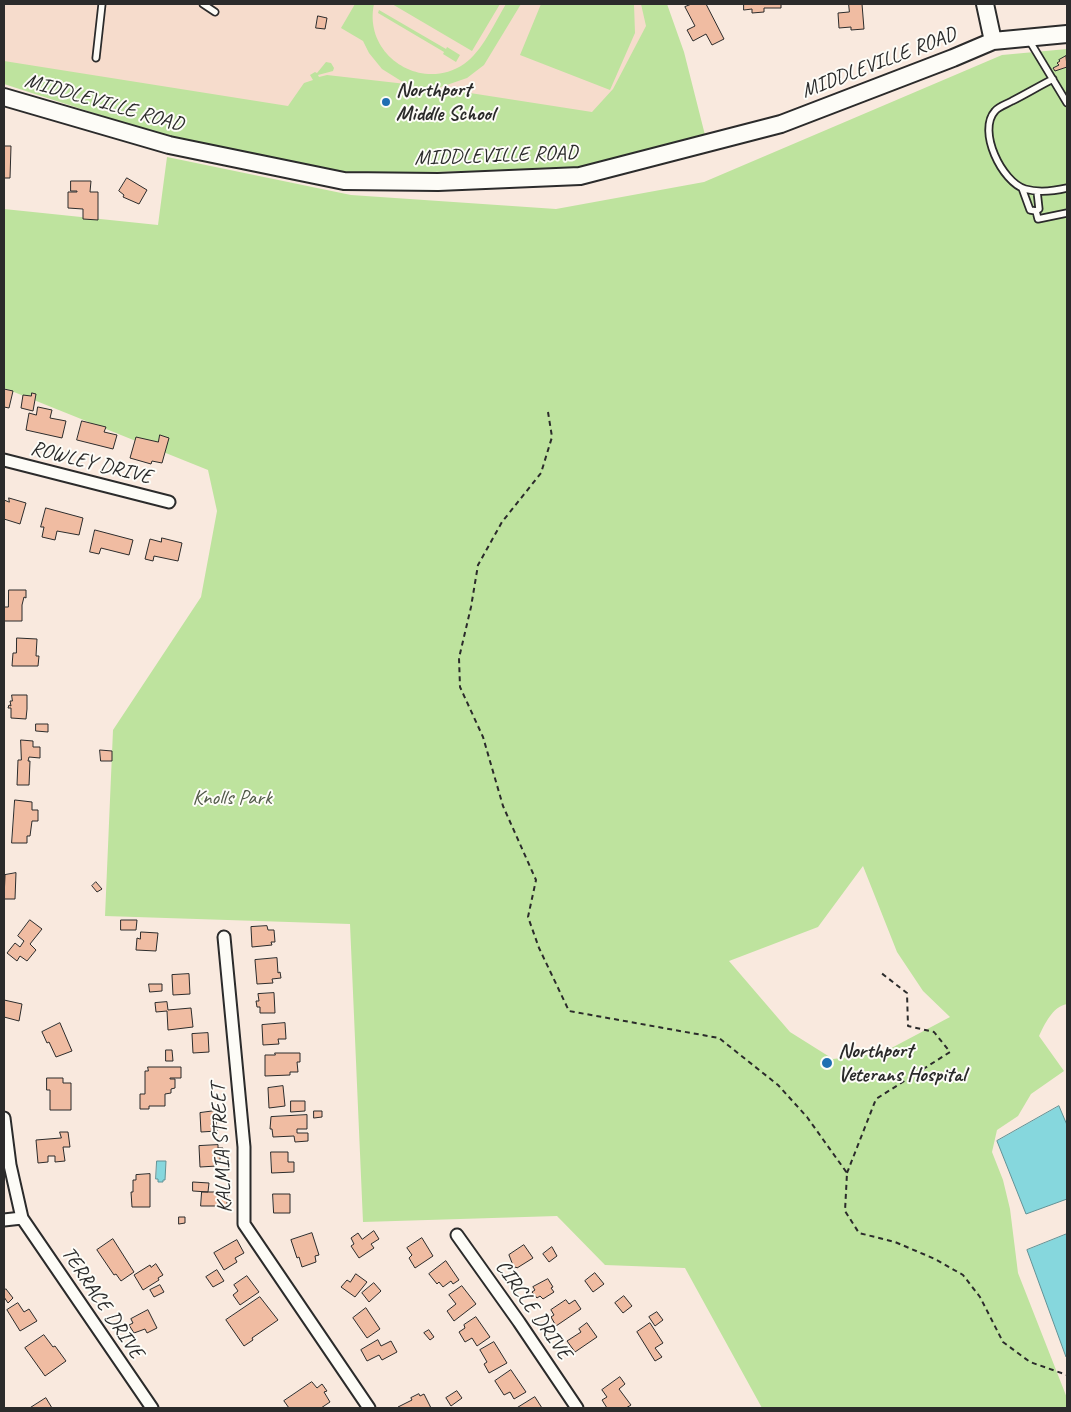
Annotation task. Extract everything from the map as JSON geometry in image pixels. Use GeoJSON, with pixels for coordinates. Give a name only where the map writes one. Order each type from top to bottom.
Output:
{"type":"FeatureCollection","features":[{"type":"Feature","properties":{"kind":"street"},"geometry":{"type":"LineString","coordinates":[[985,4],[992,41]]}},
{"type":"Feature","properties":{"kind":"street","name":"MIDDLEVILLE ROAD"},"geometry":{"type":"LineString","coordinates":[[4,97],[169,145],[344,181],[438,182],[580,176],[781,124],[953,58],[992,41],[1067,34]]}},
{"type":"Feature","properties":{"kind":"street","name":"ROWLEY DRIVE"},"geometry":{"type":"LineString","coordinates":[[4,460],[169,502]]}},
{"type":"Feature","properties":{"kind":"street","name":"KALMIA STREET"},"geometry":{"type":"LineString","coordinates":[[224,937],[244,1148],[244,1224],[369,1408]]}},
{"type":"Feature","properties":{"kind":"street"},"geometry":{"type":"LineString","coordinates":[[4,1118],[10,1166],[22,1218],[4,1220]]}},
{"type":"Feature","properties":{"kind":"street","name":"TERRACE DRIVE"},"geometry":{"type":"LineString","coordinates":[[22,1218],[152,1408]]}},
{"type":"Feature","properties":{"kind":"street","name":"CIRCLE DRIVE"},"geometry":{"type":"LineString","coordinates":[[456,1234],[577,1408]]}},
{"type":"Feature","properties":{"kind":"lane"},"geometry":{"type":"LineString","coordinates":[[96,58],[102,4]]}},
{"type":"Feature","properties":{"kind":"lane"},"geometry":{"type":"LineString","coordinates":[[203,4],[215,12]]}},
{"type":"Feature","properties":{"kind":"lane"},"geometry":{"type":"LineString","coordinates":[[1028,38],[1067,103]]}},
{"type":"Feature","properties":{"kind":"lane"},"geometry":{"type":"LineString","coordinates":[[1036,211],[1030,210],[1022,188],[1005,172],[995,158],[990,137],[991,121],[996,110],[1053,79]]}},
{"type":"Feature","properties":{"kind":"lane"},"geometry":{"type":"LineString","coordinates":[[1022,188],[1037,191],[1067,188]]}},
{"type":"Feature","properties":{"kind":"lane"},"geometry":{"type":"LineString","coordinates":[[1037,191],[1038,209],[1036,211],[1038,219],[1067,213]]}},
{"type":"Feature","properties":{"kind":"path"},"geometry":{"type":"LineString","coordinates":[[548,412],[552,437],[541,473],[502,522],[478,565],[459,658],[460,687],[483,737],[503,806],[536,880],[528,917],[539,948],[569,1011],[719,1038],[778,1085],[807,1117],[847,1173]]}},
{"type":"Feature","properties":{"kind":"path"},"geometry":{"type":"LineString","coordinates":[[880,972],[907,992],[908,1026],[934,1032],[950,1052],[876,1099],[847,1173],[845,1211],[859,1233],[895,1242],[936,1259],[963,1275],[980,1297],[1003,1342],[1030,1362],[1067,1375]]}},
{"type":"Feature","properties":{"kind":"shaded area","name":"Northport Middle School"},"geometry":{"type":"Polygon","coordinates":[[[4,4],[664,4],[627,148],[4,79],[4,4]]]}},
{"type":"Feature","properties":{"kind":"green space"},"geometry":{"type":"Polygon","coordinates":[[[355,4],[374,4],[373,22],[377,39],[386,53],[399,64],[414,71],[430,74],[447,72],[471,59],[493,28],[506,4],[521,4],[484,65],[467,78],[438,88],[592,112],[613,89],[646,26],[641,4],[667,4],[684,52],[705,135],[575,170],[349,173],[168,137],[4,84],[4,61],[288,106],[304,83],[313,80],[310,75],[315,72],[317,73],[326,62],[331,63],[334,68],[333,71],[318,75],[319,77],[327,75],[406,84],[382,69],[369,53],[363,41],[341,28],[355,4]]]}},
{"type":"Feature","properties":{"kind":"green space"},"geometry":{"type":"Polygon","coordinates":[[[392,4],[500,4],[472,51],[392,4]]]}},
{"type":"Feature","properties":{"kind":"green space"},"geometry":{"type":"Polygon","coordinates":[[[541,4],[634,4],[635,33],[610,90],[520,55],[541,4]]]}},
{"type":"Feature","properties":{"kind":"green space"},"geometry":{"type":"Polygon","coordinates":[[[379,10],[446,49],[447,47],[460,55],[456,62],[443,54],[444,52],[378,13],[379,10]]]}},
{"type":"Feature","properties":{"kind":"green space","name":"Knolls Park"},"geometry":{"type":"Polygon","coordinates":[[[1067,49],[1067,1004],[1053,1012],[1039,1036],[1064,1071],[1031,1094],[1018,1116],[997,1130],[992,1152],[1003,1180],[1010,1209],[1018,1273],[1067,1398],[1067,1408],[762,1408],[685,1268],[605,1265],[557,1216],[363,1222],[350,924],[105,916],[113,730],[201,597],[217,511],[208,470],[4,388],[4,209],[158,225],[167,157],[351,195],[556,209],[704,182],[1002,55],[1067,49]],[[863,866],[818,927],[729,961],[790,1032],[833,1059],[882,1053],[950,1017],[923,991],[897,952],[863,866]]]}},
{"type":"Feature","properties":{"kind":"water"},"geometry":{"type":"Polygon","coordinates":[[[1059,1106],[1067,1125],[1067,1199],[1026,1214],[997,1141],[1059,1106]]]}},
{"type":"Feature","properties":{"kind":"water"},"geometry":{"type":"Polygon","coordinates":[[[157,1161],[166,1161],[165,1180],[163,1182],[158,1182],[158,1179],[156,1179],[157,1161]]]}},
{"type":"Feature","properties":{"kind":"water"},"geometry":{"type":"Polygon","coordinates":[[[1067,1234],[1067,1356],[1066,1357],[1027,1250],[1067,1234]]]}},
{"type":"Feature","properties":{"kind":"building"},"geometry":{"type":"Polygon","coordinates":[[[692,4],[706,4],[724,39],[712,45],[706,34],[693,41],[687,30],[695,26],[685,7],[692,4]]]}},
{"type":"Feature","properties":{"kind":"building"},"geometry":{"type":"Polygon","coordinates":[[[744,4],[781,4],[781,8],[764,8],[764,12],[752,13],[752,9],[744,10],[744,4]]]}},
{"type":"Feature","properties":{"kind":"building"},"geometry":{"type":"Polygon","coordinates":[[[849,4],[862,4],[864,29],[851,30],[851,27],[839,28],[838,13],[849,12],[849,4]]]}},
{"type":"Feature","properties":{"kind":"building"},"geometry":{"type":"Polygon","coordinates":[[[318,16],[327,18],[325,29],[316,28],[318,16]]]}},
{"type":"Feature","properties":{"kind":"building"},"geometry":{"type":"Polygon","coordinates":[[[1066,56],[1067,67],[1055,71],[1053,68],[1059,65],[1057,63],[1059,60],[1066,56]]]}},
{"type":"Feature","properties":{"kind":"building"},"geometry":{"type":"Polygon","coordinates":[[[4,146],[11,146],[10,178],[4,178],[4,146]]]}},
{"type":"Feature","properties":{"kind":"building"},"geometry":{"type":"Polygon","coordinates":[[[127,178],[147,190],[139,204],[123,197],[124,195],[119,191],[127,178]]]}},
{"type":"Feature","properties":{"kind":"building"},"geometry":{"type":"Polygon","coordinates":[[[71,181],[91,181],[90,192],[98,192],[98,220],[83,219],[83,209],[68,208],[68,192],[77,192],[71,191],[71,181]]]}},
{"type":"Feature","properties":{"kind":"building"},"geometry":{"type":"Polygon","coordinates":[[[4,389],[13,391],[9,408],[4,407],[4,389]]]}},
{"type":"Feature","properties":{"kind":"building"},"geometry":{"type":"Polygon","coordinates":[[[32,393],[36,394],[33,411],[21,408],[23,395],[31,396],[32,393]]]}},
{"type":"Feature","properties":{"kind":"building"},"geometry":{"type":"Polygon","coordinates":[[[38,407],[52,410],[50,418],[66,421],[62,438],[26,430],[29,413],[36,415],[38,407]]]}},
{"type":"Feature","properties":{"kind":"building"},"geometry":{"type":"Polygon","coordinates":[[[82,421],[106,427],[104,432],[117,435],[113,449],[77,440],[82,421]]]}},
{"type":"Feature","properties":{"kind":"building"},"geometry":{"type":"Polygon","coordinates":[[[160,435],[169,438],[162,463],[152,461],[151,464],[130,458],[136,437],[158,442],[160,435]]]}},
{"type":"Feature","properties":{"kind":"building"},"geometry":{"type":"Polygon","coordinates":[[[9,498],[26,503],[20,524],[4,519],[4,500],[9,502],[9,498]]]}},
{"type":"Feature","properties":{"kind":"building"},"geometry":{"type":"Polygon","coordinates":[[[46,508],[83,518],[79,535],[57,531],[55,540],[42,537],[44,527],[41,527],[46,508]]]}},
{"type":"Feature","properties":{"kind":"building"},"geometry":{"type":"Polygon","coordinates":[[[95,530],[133,540],[129,555],[101,548],[99,554],[90,552],[95,530]]]}},
{"type":"Feature","properties":{"kind":"building"},"geometry":{"type":"Polygon","coordinates":[[[162,538],[182,543],[178,561],[154,556],[153,561],[145,559],[150,539],[161,542],[162,538]]]}},
{"type":"Feature","properties":{"kind":"building"},"geometry":{"type":"Polygon","coordinates":[[[9,590],[26,590],[26,598],[24,597],[22,605],[22,621],[4,621],[4,607],[8,607],[9,590]]]}},
{"type":"Feature","properties":{"kind":"building"},"geometry":{"type":"Polygon","coordinates":[[[17,638],[37,639],[36,656],[39,656],[38,666],[12,666],[13,653],[16,653],[17,638]]]}},
{"type":"Feature","properties":{"kind":"building"},"geometry":{"type":"Polygon","coordinates":[[[12,695],[27,695],[26,719],[11,718],[11,708],[8,708],[9,705],[11,706],[12,695]]]}},
{"type":"Feature","properties":{"kind":"building"},"geometry":{"type":"Polygon","coordinates":[[[36,724],[48,724],[48,732],[36,731],[36,724]]]}},
{"type":"Feature","properties":{"kind":"building"},"geometry":{"type":"Polygon","coordinates":[[[21,740],[33,741],[33,747],[40,747],[40,758],[29,757],[29,785],[17,785],[18,760],[21,760],[21,740]]]}},
{"type":"Feature","properties":{"kind":"building"},"geometry":{"type":"Polygon","coordinates":[[[100,750],[112,751],[112,761],[101,761],[100,750]]]}},
{"type":"Feature","properties":{"kind":"building"},"geometry":{"type":"Polygon","coordinates":[[[15,800],[32,802],[32,810],[38,810],[38,821],[32,821],[30,836],[27,836],[27,843],[12,843],[15,800]]]}},
{"type":"Feature","properties":{"kind":"building"},"geometry":{"type":"Polygon","coordinates":[[[16,873],[15,899],[4,899],[5,875],[16,873]]]}},
{"type":"Feature","properties":{"kind":"building"},"geometry":{"type":"Polygon","coordinates":[[[96,882],[102,889],[97,892],[92,886],[96,882]]]}},
{"type":"Feature","properties":{"kind":"building"},"geometry":{"type":"Polygon","coordinates":[[[30,920],[42,929],[30,944],[36,950],[27,961],[20,956],[17,961],[7,953],[15,943],[20,947],[24,941],[18,936],[30,920]]]}},
{"type":"Feature","properties":{"kind":"building"},"geometry":{"type":"Polygon","coordinates":[[[121,920],[137,920],[136,930],[121,930],[121,920]]]}},
{"type":"Feature","properties":{"kind":"building"},"geometry":{"type":"Polygon","coordinates":[[[267,926],[268,930],[274,930],[275,942],[271,942],[272,945],[252,947],[251,927],[267,926]]]}},
{"type":"Feature","properties":{"kind":"building"},"geometry":{"type":"Polygon","coordinates":[[[141,932],[158,933],[156,951],[136,950],[137,938],[140,939],[141,932]]]}},
{"type":"Feature","properties":{"kind":"building"},"geometry":{"type":"Polygon","coordinates":[[[277,958],[278,973],[280,972],[281,978],[272,979],[273,983],[257,984],[255,960],[277,958]]]}},
{"type":"Feature","properties":{"kind":"building"},"geometry":{"type":"Polygon","coordinates":[[[189,974],[190,994],[173,995],[172,975],[189,974]]]}},
{"type":"Feature","properties":{"kind":"building"},"geometry":{"type":"Polygon","coordinates":[[[149,984],[162,984],[162,991],[150,992],[149,984]]]}},
{"type":"Feature","properties":{"kind":"building"},"geometry":{"type":"Polygon","coordinates":[[[274,993],[275,1013],[260,1013],[260,1007],[257,1007],[256,1001],[259,1001],[258,994],[274,993]]]}},
{"type":"Feature","properties":{"kind":"building"},"geometry":{"type":"Polygon","coordinates":[[[4,1000],[22,1004],[19,1021],[4,1017],[4,1000]]]}},
{"type":"Feature","properties":{"kind":"building"},"geometry":{"type":"Polygon","coordinates":[[[167,1002],[168,1010],[191,1008],[193,1027],[168,1030],[167,1011],[156,1012],[155,1003],[167,1002]]]}},
{"type":"Feature","properties":{"kind":"building"},"geometry":{"type":"Polygon","coordinates":[[[60,1023],[72,1051],[56,1057],[42,1032],[60,1023]]]}},
{"type":"Feature","properties":{"kind":"building"},"geometry":{"type":"Polygon","coordinates":[[[285,1023],[286,1039],[278,1039],[279,1044],[263,1045],[262,1025],[285,1023]]]}},
{"type":"Feature","properties":{"kind":"building"},"geometry":{"type":"Polygon","coordinates":[[[208,1033],[209,1052],[193,1053],[192,1034],[208,1033]]]}},
{"type":"Feature","properties":{"kind":"building"},"geometry":{"type":"Polygon","coordinates":[[[166,1050],[172,1050],[173,1061],[166,1061],[166,1050]]]}},
{"type":"Feature","properties":{"kind":"building"},"geometry":{"type":"Polygon","coordinates":[[[275,1053],[300,1053],[300,1062],[297,1062],[298,1072],[290,1072],[290,1075],[265,1076],[265,1055],[275,1055],[275,1053]]]}},
{"type":"Feature","properties":{"kind":"building"},"geometry":{"type":"Polygon","coordinates":[[[148,1067],[181,1067],[181,1078],[170,1078],[175,1079],[175,1088],[171,1089],[171,1093],[165,1094],[165,1106],[149,1106],[149,1109],[140,1109],[140,1094],[145,1094],[145,1071],[148,1071],[148,1067]]]}},
{"type":"Feature","properties":{"kind":"building"},"geometry":{"type":"Polygon","coordinates":[[[47,1078],[63,1078],[63,1083],[71,1083],[71,1110],[50,1110],[50,1090],[47,1090],[47,1078]]]}},
{"type":"Feature","properties":{"kind":"building"},"geometry":{"type":"Polygon","coordinates":[[[283,1086],[285,1106],[269,1108],[268,1088],[283,1086]]]}},
{"type":"Feature","properties":{"kind":"building"},"geometry":{"type":"Polygon","coordinates":[[[291,1101],[305,1101],[305,1111],[291,1112],[291,1101]]]}},
{"type":"Feature","properties":{"kind":"building"},"geometry":{"type":"Polygon","coordinates":[[[215,1111],[217,1131],[201,1132],[200,1113],[215,1111]]]}},
{"type":"Feature","properties":{"kind":"building"},"geometry":{"type":"Polygon","coordinates":[[[314,1111],[322,1111],[322,1117],[314,1118],[314,1111]]]}},
{"type":"Feature","properties":{"kind":"building"},"geometry":{"type":"Polygon","coordinates":[[[307,1115],[307,1129],[297,1129],[297,1133],[308,1133],[308,1141],[295,1142],[294,1136],[273,1137],[272,1129],[270,1129],[271,1117],[307,1115]]]}},
{"type":"Feature","properties":{"kind":"building"},"geometry":{"type":"Polygon","coordinates":[[[60,1132],[68,1132],[70,1147],[63,1147],[65,1161],[55,1162],[55,1156],[48,1156],[48,1162],[38,1163],[36,1140],[61,1138],[60,1132]]]}},
{"type":"Feature","properties":{"kind":"building"},"geometry":{"type":"Polygon","coordinates":[[[218,1145],[218,1148],[223,1148],[223,1156],[220,1156],[220,1160],[217,1160],[217,1166],[200,1167],[199,1146],[218,1145]]]}},
{"type":"Feature","properties":{"kind":"building"},"geometry":{"type":"Polygon","coordinates":[[[271,1152],[288,1152],[288,1162],[294,1162],[294,1172],[272,1173],[271,1152]]]}},
{"type":"Feature","properties":{"kind":"building"},"geometry":{"type":"Polygon","coordinates":[[[150,1174],[150,1207],[132,1207],[131,1192],[133,1192],[133,1180],[136,1180],[136,1175],[150,1174]]]}},
{"type":"Feature","properties":{"kind":"building"},"geometry":{"type":"Polygon","coordinates":[[[193,1182],[209,1183],[208,1192],[193,1191],[193,1182]]]}},
{"type":"Feature","properties":{"kind":"building"},"geometry":{"type":"Polygon","coordinates":[[[202,1192],[227,1192],[227,1206],[201,1206],[202,1192]]]}},
{"type":"Feature","properties":{"kind":"building"},"geometry":{"type":"Polygon","coordinates":[[[273,1194],[290,1194],[290,1213],[274,1213],[273,1194]]]}},
{"type":"Feature","properties":{"kind":"building"},"geometry":{"type":"Polygon","coordinates":[[[179,1217],[185,1217],[185,1223],[179,1224],[179,1217]]]}},
{"type":"Feature","properties":{"kind":"building"},"geometry":{"type":"Polygon","coordinates":[[[374,1231],[379,1239],[371,1244],[374,1248],[359,1258],[351,1246],[354,1244],[351,1238],[358,1233],[362,1239],[374,1231]]]}},
{"type":"Feature","properties":{"kind":"building"},"geometry":{"type":"Polygon","coordinates":[[[312,1233],[319,1255],[315,1256],[316,1262],[302,1267],[291,1240],[312,1233]]]}},
{"type":"Feature","properties":{"kind":"building"},"geometry":{"type":"Polygon","coordinates":[[[422,1238],[433,1256],[415,1268],[409,1258],[412,1255],[407,1248],[422,1238]]]}},
{"type":"Feature","properties":{"kind":"building"},"geometry":{"type":"Polygon","coordinates":[[[113,1239],[134,1272],[121,1281],[116,1274],[114,1275],[97,1250],[113,1239]]]}},
{"type":"Feature","properties":{"kind":"building"},"geometry":{"type":"Polygon","coordinates":[[[237,1240],[244,1253],[235,1258],[237,1262],[224,1270],[214,1253],[237,1240]]]}},
{"type":"Feature","properties":{"kind":"building"},"geometry":{"type":"Polygon","coordinates":[[[524,1245],[533,1258],[514,1268],[509,1255],[524,1245]]]}},
{"type":"Feature","properties":{"kind":"building"},"geometry":{"type":"Polygon","coordinates":[[[552,1247],[557,1256],[549,1262],[543,1254],[552,1247]]]}},
{"type":"Feature","properties":{"kind":"building"},"geometry":{"type":"Polygon","coordinates":[[[446,1261],[459,1280],[453,1284],[451,1281],[443,1287],[439,1282],[437,1284],[429,1274],[446,1261]]]}},
{"type":"Feature","properties":{"kind":"building"},"geometry":{"type":"Polygon","coordinates":[[[156,1264],[163,1275],[158,1278],[159,1280],[143,1290],[134,1275],[150,1265],[151,1267],[156,1264]]]}},
{"type":"Feature","properties":{"kind":"building"},"geometry":{"type":"Polygon","coordinates":[[[217,1270],[224,1281],[213,1287],[206,1277],[217,1270]]]}},
{"type":"Feature","properties":{"kind":"building"},"geometry":{"type":"Polygon","coordinates":[[[595,1273],[604,1284],[593,1292],[585,1281],[595,1273]]]}},
{"type":"Feature","properties":{"kind":"building"},"geometry":{"type":"Polygon","coordinates":[[[356,1274],[367,1282],[355,1297],[341,1287],[347,1280],[350,1282],[356,1274]]]}},
{"type":"Feature","properties":{"kind":"building"},"geometry":{"type":"Polygon","coordinates":[[[247,1276],[259,1292],[240,1305],[233,1295],[238,1291],[234,1285],[247,1276]]]}},
{"type":"Feature","properties":{"kind":"building"},"geometry":{"type":"Polygon","coordinates":[[[548,1279],[554,1292],[543,1299],[540,1296],[537,1298],[532,1292],[535,1290],[533,1287],[548,1279]]]}},
{"type":"Feature","properties":{"kind":"building"},"geometry":{"type":"Polygon","coordinates":[[[374,1283],[381,1291],[369,1302],[362,1293],[374,1283]]]}},
{"type":"Feature","properties":{"kind":"building"},"geometry":{"type":"Polygon","coordinates":[[[160,1285],[164,1292],[154,1297],[150,1290],[160,1285]]]}},
{"type":"Feature","properties":{"kind":"building"},"geometry":{"type":"Polygon","coordinates":[[[462,1286],[476,1304],[454,1321],[447,1311],[456,1304],[449,1295],[462,1286]]]}},
{"type":"Feature","properties":{"kind":"building"},"geometry":{"type":"Polygon","coordinates":[[[6,1289],[13,1298],[8,1303],[4,1297],[6,1289]]]}},
{"type":"Feature","properties":{"kind":"building"},"geometry":{"type":"Polygon","coordinates":[[[624,1296],[632,1306],[623,1313],[615,1303],[624,1296]]]}},
{"type":"Feature","properties":{"kind":"building"},"geometry":{"type":"Polygon","coordinates":[[[260,1297],[278,1320],[244,1346],[226,1320],[260,1297]]]}},
{"type":"Feature","properties":{"kind":"building"},"geometry":{"type":"Polygon","coordinates":[[[566,1300],[569,1304],[575,1300],[581,1309],[556,1326],[551,1317],[554,1315],[551,1310],[566,1300]]]}},
{"type":"Feature","properties":{"kind":"building"},"geometry":{"type":"Polygon","coordinates":[[[18,1303],[24,1312],[29,1309],[37,1321],[20,1331],[7,1310],[18,1303]]]}},
{"type":"Feature","properties":{"kind":"building"},"geometry":{"type":"Polygon","coordinates":[[[366,1308],[380,1329],[367,1338],[353,1318],[366,1308]]]}},
{"type":"Feature","properties":{"kind":"building"},"geometry":{"type":"Polygon","coordinates":[[[148,1310],[157,1328],[147,1333],[145,1329],[134,1333],[129,1325],[133,1323],[131,1319],[148,1310]]]}},
{"type":"Feature","properties":{"kind":"building"},"geometry":{"type":"Polygon","coordinates":[[[657,1312],[663,1320],[655,1326],[649,1317],[657,1312]]]}},
{"type":"Feature","properties":{"kind":"building"},"geometry":{"type":"Polygon","coordinates":[[[476,1317],[490,1337],[477,1346],[472,1338],[465,1342],[459,1332],[465,1328],[464,1325],[476,1317]]]}},
{"type":"Feature","properties":{"kind":"building"},"geometry":{"type":"Polygon","coordinates":[[[587,1323],[597,1337],[575,1352],[567,1341],[581,1332],[579,1329],[587,1323]]]}},
{"type":"Feature","properties":{"kind":"building"},"geometry":{"type":"Polygon","coordinates":[[[650,1323],[663,1343],[655,1348],[662,1357],[655,1361],[637,1332],[650,1323]]]}},
{"type":"Feature","properties":{"kind":"building"},"geometry":{"type":"Polygon","coordinates":[[[429,1330],[434,1337],[430,1340],[424,1333],[429,1330]]]}},
{"type":"Feature","properties":{"kind":"building"},"geometry":{"type":"Polygon","coordinates":[[[44,1335],[66,1361],[45,1376],[25,1348],[44,1335]]]}},
{"type":"Feature","properties":{"kind":"building"},"geometry":{"type":"Polygon","coordinates":[[[378,1340],[381,1346],[391,1341],[397,1352],[382,1360],[379,1355],[367,1361],[361,1350],[378,1340]]]}},
{"type":"Feature","properties":{"kind":"building"},"geometry":{"type":"Polygon","coordinates":[[[494,1342],[507,1363],[489,1373],[484,1364],[487,1362],[480,1350],[494,1342]]]}},
{"type":"Feature","properties":{"kind":"building"},"geometry":{"type":"Polygon","coordinates":[[[511,1370],[526,1392],[514,1399],[510,1392],[504,1395],[495,1381],[511,1370]]]}},
{"type":"Feature","properties":{"kind":"building"},"geometry":{"type":"Polygon","coordinates":[[[620,1377],[625,1384],[619,1389],[631,1405],[626,1408],[607,1408],[602,1400],[607,1397],[602,1390],[620,1377]]]}},
{"type":"Feature","properties":{"kind":"building"},"geometry":{"type":"Polygon","coordinates":[[[312,1382],[317,1388],[322,1384],[327,1391],[324,1392],[330,1402],[321,1408],[289,1408],[284,1401],[312,1382]]]}},
{"type":"Feature","properties":{"kind":"building"},"geometry":{"type":"Polygon","coordinates":[[[457,1391],[462,1398],[451,1406],[446,1398],[457,1391]]]}},
{"type":"Feature","properties":{"kind":"building"},"geometry":{"type":"Polygon","coordinates":[[[419,1394],[420,1396],[424,1394],[431,1408],[398,1408],[412,1400],[411,1398],[419,1394]]]}},
{"type":"Feature","properties":{"kind":"building"},"geometry":{"type":"Polygon","coordinates":[[[535,1397],[542,1408],[517,1408],[535,1397]]]}},
{"type":"Feature","properties":{"kind":"building"},"geometry":{"type":"Polygon","coordinates":[[[46,1398],[52,1408],[30,1408],[46,1398]]]}},
{"type":"Feature","properties":{"kind":"place","name":"Northport Middle School"},"geometry":{"type":"Point","coordinates":[386,102]}},
{"type":"Feature","properties":{"kind":"place","name":"Northport Veterans Hospital"},"geometry":{"type":"Point","coordinates":[827,1063]}}]}
